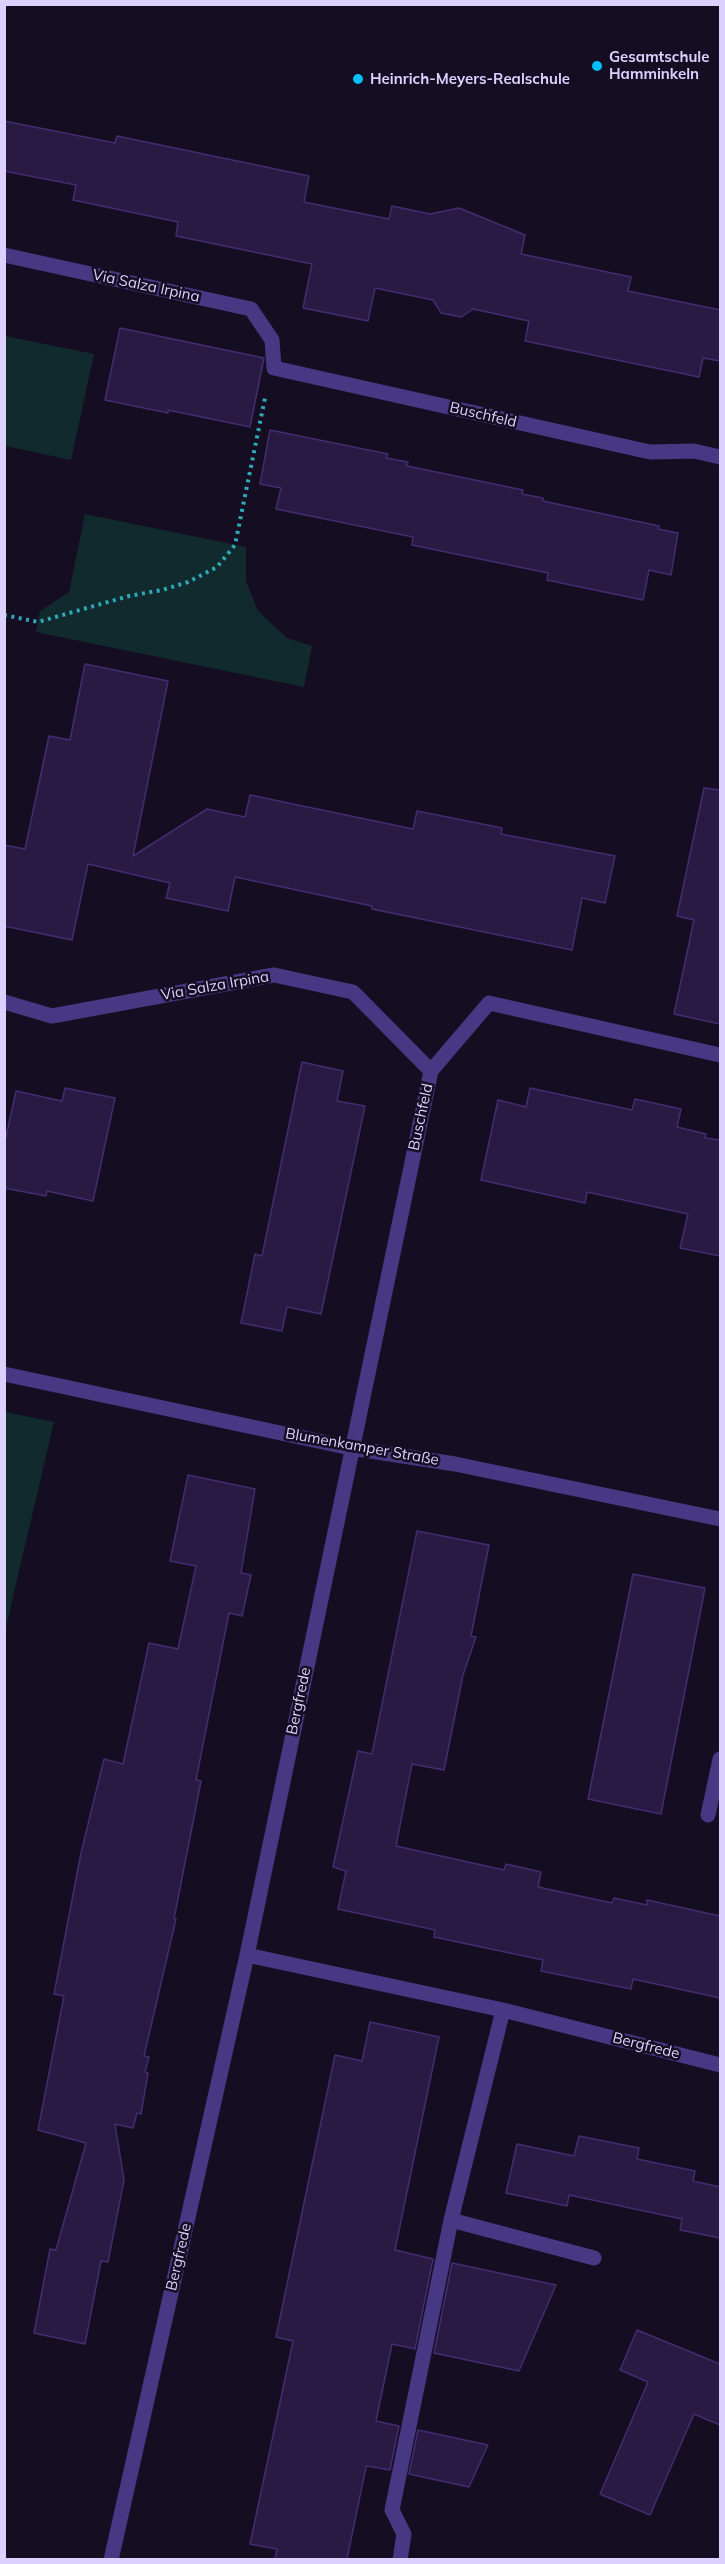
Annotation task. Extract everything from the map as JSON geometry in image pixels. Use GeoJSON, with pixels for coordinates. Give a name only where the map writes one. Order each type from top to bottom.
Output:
{"type":"FeatureCollection","features":[{"type":"Feature","properties":{"kind":"street","name":"Via Salza Irpina"},"geometry":{"type":"LineString","coordinates":[[4,255],[251,309],[272,340],[274,368]]}},
{"type":"Feature","properties":{"kind":"street","name":"Buschfeld"},"geometry":{"type":"LineString","coordinates":[[274,368],[650,452],[694,451],[720,457]]}},
{"type":"Feature","properties":{"kind":"street","name":"Via Salza Irpina"},"geometry":{"type":"LineString","coordinates":[[4,1002],[52,1016],[274,975],[353,992],[431,1071]]}},
{"type":"Feature","properties":{"kind":"street","name":"Buschfeld"},"geometry":{"type":"LineString","coordinates":[[351,1448],[431,1071],[489,1003],[720,1055]]}},
{"type":"Feature","properties":{"kind":"street","name":"Blumenkamper Straße"},"geometry":{"type":"LineString","coordinates":[[4,1374],[351,1448],[455,1464],[720,1519]]}},
{"type":"Feature","properties":{"kind":"street","name":"Bergfrede"},"geometry":{"type":"LineString","coordinates":[[111,2559],[248,1955],[351,1448]]}},
{"type":"Feature","properties":{"kind":"street"},"geometry":{"type":"LineString","coordinates":[[708,1815],[720,1759]]}},
{"type":"Feature","properties":{"kind":"street","name":"Bergfrede"},"geometry":{"type":"LineString","coordinates":[[248,1955],[502,2010],[720,2065]]}},
{"type":"Feature","properties":{"kind":"street"},"geometry":{"type":"LineString","coordinates":[[400,2559],[404,2534],[392,2510],[451,2220],[502,2010]]}},
{"type":"Feature","properties":{"kind":"street"},"geometry":{"type":"LineString","coordinates":[[451,2220],[594,2258]]}},
{"type":"Feature","properties":{"kind":"path"},"geometry":{"type":"LineString","coordinates":[[4,615],[38,622],[129,596],[162,590],[188,582],[217,567],[235,545],[265,400],[274,368]]}},
{"type":"Feature","properties":{"kind":"green space"},"geometry":{"type":"Polygon","coordinates":[[[5,336],[94,354],[71,460],[5,446],[5,336]]]}},
{"type":"Feature","properties":{"kind":"green space"},"geometry":{"type":"Polygon","coordinates":[[[85,514],[246,547],[246,581],[258,611],[287,638],[312,646],[304,687],[36,632],[40,611],[69,592],[85,514]]]}},
{"type":"Feature","properties":{"kind":"green space"},"geometry":{"type":"Polygon","coordinates":[[[4,1412],[54,1422],[5,1631],[4,1412]]]}},
{"type":"Feature","properties":{"kind":"building"},"geometry":{"type":"Polygon","coordinates":[[[4,121],[115,143],[117,136],[309,176],[304,202],[389,219],[392,206],[430,214],[459,208],[525,235],[521,254],[631,277],[628,291],[720,310],[720,361],[703,358],[699,377],[525,341],[529,321],[473,309],[461,317],[441,313],[433,300],[375,288],[368,321],[303,308],[312,264],[176,236],[178,222],[73,200],[76,185],[4,171],[4,121]]]}},
{"type":"Feature","properties":{"kind":"building"},"geometry":{"type":"Polygon","coordinates":[[[120,328],[264,358],[250,427],[105,400],[120,328]]]}},
{"type":"Feature","properties":{"kind":"building"},"geometry":{"type":"Polygon","coordinates":[[[270,430],[388,454],[386,458],[408,462],[407,466],[523,490],[522,494],[543,498],[543,501],[659,526],[658,529],[678,533],[671,575],[649,570],[643,600],[547,580],[548,573],[412,545],[413,537],[276,509],[281,488],[260,484],[270,430]]]}},
{"type":"Feature","properties":{"kind":"building"},"geometry":{"type":"Polygon","coordinates":[[[85,664],[168,681],[133,856],[207,809],[245,817],[250,795],[413,829],[417,811],[502,828],[501,834],[615,856],[605,903],[582,898],[572,950],[372,909],[372,906],[235,877],[228,911],[166,898],[170,883],[88,864],[72,940],[4,926],[4,845],[25,849],[49,736],[70,740],[85,664]]]}},
{"type":"Feature","properties":{"kind":"building"},"geometry":{"type":"Polygon","coordinates":[[[704,788],[720,790],[720,1024],[674,1014],[694,920],[677,916],[704,788]]]}},
{"type":"Feature","properties":{"kind":"building"},"geometry":{"type":"Polygon","coordinates":[[[302,1062],[343,1071],[337,1101],[365,1106],[321,1314],[287,1307],[282,1331],[241,1323],[255,1254],[262,1256],[302,1062]]]}},
{"type":"Feature","properties":{"kind":"building"},"geometry":{"type":"Polygon","coordinates":[[[65,1088],[115,1098],[93,1201],[47,1191],[46,1196],[4,1188],[4,1146],[16,1091],[62,1101],[65,1088]]]}},
{"type":"Feature","properties":{"kind":"building"},"geometry":{"type":"Polygon","coordinates":[[[530,1088],[632,1110],[635,1099],[681,1109],[677,1127],[706,1134],[705,1138],[720,1140],[720,1256],[680,1248],[688,1214],[587,1192],[585,1203],[481,1180],[498,1100],[526,1107],[530,1088]]]}},
{"type":"Feature","properties":{"kind":"building"},"geometry":{"type":"Polygon","coordinates":[[[188,1475],[255,1489],[241,1573],[251,1575],[242,1616],[229,1613],[196,1780],[201,1781],[174,1919],[176,1919],[144,2056],[149,2057],[145,2072],[148,2073],[141,2114],[137,2113],[133,2128],[115,2124],[124,2180],[108,2262],[101,2261],[85,2344],[34,2333],[50,2249],[56,2250],[86,2143],[38,2130],[64,1996],[54,1994],[81,1853],[104,1759],[123,1764],[149,1643],[178,1649],[196,1566],[170,1561],[188,1475]]]}},
{"type":"Feature","properties":{"kind":"building"},"geometry":{"type":"Polygon","coordinates":[[[417,1531],[489,1545],[471,1636],[476,1637],[463,1675],[444,1770],[412,1764],[396,1846],[504,1870],[506,1864],[541,1872],[538,1887],[612,1903],[614,1898],[647,1905],[647,1900],[720,1916],[720,1998],[633,1979],[631,1989],[541,1971],[543,1960],[434,1937],[435,1930],[338,1909],[346,1871],[333,1867],[358,1751],[372,1754],[417,1531]]]}},
{"type":"Feature","properties":{"kind":"building"},"geometry":{"type":"Polygon","coordinates":[[[633,1574],[705,1588],[661,1814],[588,1799],[633,1574]]]}},
{"type":"Feature","properties":{"kind":"building"},"geometry":{"type":"Polygon","coordinates":[[[370,2022],[439,2037],[395,2250],[433,2259],[415,2349],[392,2344],[376,2421],[399,2426],[390,2470],[366,2467],[347,2559],[275,2559],[277,2549],[250,2544],[293,2341],[276,2337],[335,2055],[362,2061],[370,2022]]]}},
{"type":"Feature","properties":{"kind":"building"},"geometry":{"type":"Polygon","coordinates":[[[579,2136],[639,2148],[637,2159],[695,2171],[693,2181],[720,2187],[720,2238],[680,2230],[682,2219],[569,2195],[567,2206],[506,2193],[517,2144],[574,2156],[579,2136]]]}},
{"type":"Feature","properties":{"kind":"building"},"geometry":{"type":"Polygon","coordinates":[[[452,2263],[556,2285],[519,2371],[434,2353],[452,2263]]]}},
{"type":"Feature","properties":{"kind":"building"},"geometry":{"type":"Polygon","coordinates":[[[637,2330],[720,2364],[720,2425],[694,2414],[650,2515],[600,2494],[648,2382],[620,2370],[637,2330]]]}},
{"type":"Feature","properties":{"kind":"building"},"geometry":{"type":"Polygon","coordinates":[[[418,2430],[488,2445],[469,2487],[409,2474],[418,2430]]]}},
{"type":"Feature","properties":{"kind":"place","name":"Gesamtschule Hamminkeln"},"geometry":{"type":"Point","coordinates":[597,66]}},
{"type":"Feature","properties":{"kind":"place","name":"Heinrich-Meyers-Realschule"},"geometry":{"type":"Point","coordinates":[358,79]}}]}
